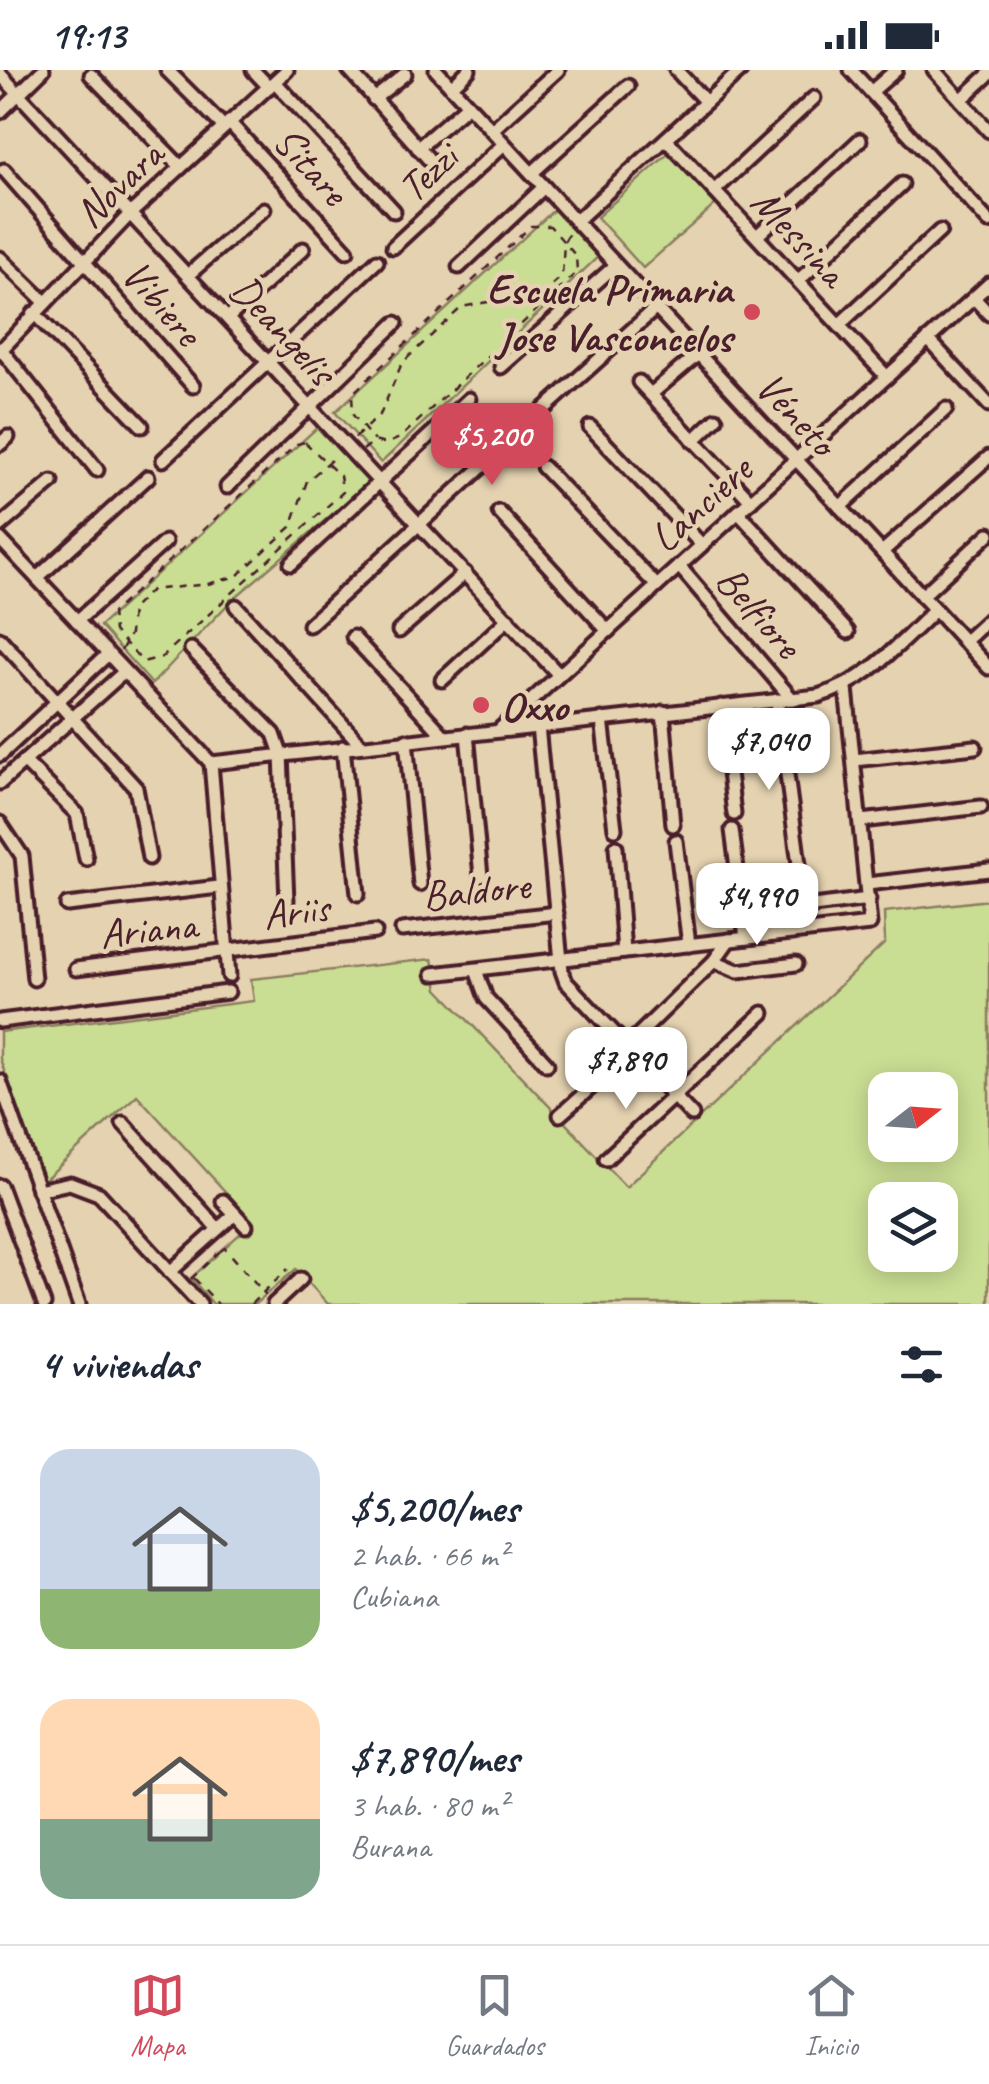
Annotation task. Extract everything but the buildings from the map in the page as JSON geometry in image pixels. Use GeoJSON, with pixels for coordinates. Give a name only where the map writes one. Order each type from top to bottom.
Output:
{"type":"FeatureCollection","features":[{"type":"Feature","properties":{"kind":"street"},"geometry":{"type":"LineString","coordinates":[[0,112],[43,70]]}},
{"type":"Feature","properties":{"kind":"street","name":"Sitare"},"geometry":{"type":"LineString","coordinates":[[167,70],[227,125],[347,251]]}},
{"type":"Feature","properties":{"kind":"street"},"geometry":{"type":"LineString","coordinates":[[253,70],[394,211]]}},
{"type":"Feature","properties":{"kind":"street","name":"Novara"},"geometry":{"type":"LineString","coordinates":[[0,350],[132,212],[287,70]]}},
{"type":"Feature","properties":{"kind":"street"},"geometry":{"type":"LineString","coordinates":[[348,70],[434,164]]}},
{"type":"Feature","properties":{"kind":"street","name":"Véneto"},"geometry":{"type":"LineString","coordinates":[[436,70],[989,668]]}},
{"type":"Feature","properties":{"kind":"street"},"geometry":{"type":"LineString","coordinates":[[451,87],[470,70]]}},
{"type":"Feature","properties":{"kind":"street"},"geometry":{"type":"LineString","coordinates":[[492,130],[558,70]]}},
{"type":"Feature","properties":{"kind":"street"},"geometry":{"type":"LineString","coordinates":[[676,70],[706,102]]}},
{"type":"Feature","properties":{"kind":"street"},"geometry":{"type":"LineString","coordinates":[[576,221],[741,70]]}},
{"type":"Feature","properties":{"kind":"street"},"geometry":{"type":"LineString","coordinates":[[851,70],[989,222]]}},
{"type":"Feature","properties":{"kind":"street"},"geometry":{"type":"LineString","coordinates":[[871,92],[896,70]]}},
{"type":"Feature","properties":{"kind":"street"},"geometry":{"type":"LineString","coordinates":[[934,70],[989,131]]}},
{"type":"Feature","properties":{"kind":"street","name":"Deangelis"},"geometry":{"type":"LineString","coordinates":[[0,74],[559,675]]}},
{"type":"Feature","properties":{"kind":"street"},"geometry":{"type":"LineString","coordinates":[[374,99],[405,74]]}},
{"type":"Feature","properties":{"kind":"street"},"geometry":{"type":"LineString","coordinates":[[961,100],[989,74]]}},
{"type":"Feature","properties":{"kind":"street"},"geometry":{"type":"LineString","coordinates":[[91,75],[181,168]]}},
{"type":"Feature","properties":{"kind":"street"},"geometry":{"type":"LineString","coordinates":[[532,174],[628,86]]}},
{"type":"Feature","properties":{"kind":"street"},"geometry":{"type":"LineString","coordinates":[[714,191],[814,98]]}},
{"type":"Feature","properties":{"kind":"street"},"geometry":{"type":"LineString","coordinates":[[418,148],[468,105]]}},
{"type":"Feature","properties":{"kind":"street","name":"Messina"},"geometry":{"type":"LineString","coordinates":[[666,138],[887,377]]}},
{"type":"Feature","properties":{"kind":"street"},"geometry":{"type":"LineString","coordinates":[[756,236],[860,140]]}},
{"type":"Feature","properties":{"kind":"street","name":"Tezzi"},"geometry":{"type":"LineString","coordinates":[[393,247],[504,144]]}},
{"type":"Feature","properties":{"kind":"street","name":"Vibiere"},"geometry":{"type":"LineString","coordinates":[[4,170],[193,386]]}},
{"type":"Feature","properties":{"kind":"street"},"geometry":{"type":"LineString","coordinates":[[798,282],[902,184]]}},
{"type":"Feature","properties":{"kind":"street"},"geometry":{"type":"LineString","coordinates":[[458,267],[544,187]]}},
{"type":"Feature","properties":{"kind":"street"},"geometry":{"type":"LineString","coordinates":[[189,274],[264,209]]}},
{"type":"Feature","properties":{"kind":"street"},"geometry":{"type":"LineString","coordinates":[[839,326],[940,231]]}},
{"type":"Feature","properties":{"kind":"street"},"geometry":{"type":"LineString","coordinates":[[229,317],[303,249]]}},
{"type":"Feature","properties":{"kind":"street"},"geometry":{"type":"LineString","coordinates":[[0,258],[44,302]]}},
{"type":"Feature","properties":{"kind":"street"},"geometry":{"type":"LineString","coordinates":[[162,460],[377,261]]}},
{"type":"Feature","properties":{"kind":"street"},"geometry":{"type":"LineString","coordinates":[[501,367],[616,265]]}},
{"type":"Feature","properties":{"kind":"street","name":"Lanciere"},"geometry":{"type":"LineString","coordinates":[[500,729],[989,284]]}},
{"type":"Feature","properties":{"kind":"street"},"geometry":{"type":"LineString","coordinates":[[974,298],[989,314]]}},
{"type":"Feature","properties":{"kind":"street"},"geometry":{"type":"LineString","coordinates":[[309,625],[422,526],[656,308]]}},
{"type":"Feature","properties":{"kind":"street"},"geometry":{"type":"LineString","coordinates":[[34,314],[142,426]]}},
{"type":"Feature","properties":{"kind":"street"},"geometry":{"type":"LineString","coordinates":[[227,487],[396,323]]}},
{"type":"Feature","properties":{"kind":"street"},"geometry":{"type":"LineString","coordinates":[[928,339],[989,405]]}},
{"type":"Feature","properties":{"kind":"street"},"geometry":{"type":"LineString","coordinates":[[0,350],[96,470]]}},
{"type":"Feature","properties":{"kind":"street"},"geometry":{"type":"LineString","coordinates":[[651,394],[698,354]]}},
{"type":"Feature","properties":{"kind":"street"},"geometry":{"type":"LineString","coordinates":[[639,382],[751,501]]}},
{"type":"Feature","properties":{"kind":"street"},"geometry":{"type":"LineString","coordinates":[[291,564],[469,399]]}},
{"type":"Feature","properties":{"kind":"street"},"geometry":{"type":"LineString","coordinates":[[840,508],[946,409]]}},
{"type":"Feature","properties":{"kind":"street"},"geometry":{"type":"LineString","coordinates":[[693,441],[716,419]]}},
{"type":"Feature","properties":{"kind":"street"},"geometry":{"type":"LineString","coordinates":[[590,427],[702,545]]}},
{"type":"Feature","properties":{"kind":"street"},"geometry":{"type":"LineString","coordinates":[[882,552],[989,457]]}},
{"type":"Feature","properties":{"kind":"street"},"geometry":{"type":"LineString","coordinates":[[543,467],[658,586]]}},
{"type":"Feature","properties":{"kind":"street"},"geometry":{"type":"LineString","coordinates":[[36,578],[148,477]]}},
{"type":"Feature","properties":{"kind":"street"},"geometry":{"type":"LineString","coordinates":[[0,526],[52,482]]}},
{"type":"Feature","properties":{"kind":"street"},"geometry":{"type":"LineString","coordinates":[[498,512],[608,631]]}},
{"type":"Feature","properties":{"kind":"street"},"geometry":{"type":"LineString","coordinates":[[738,512],[848,632]]}},
{"type":"Feature","properties":{"kind":"street"},"geometry":{"type":"LineString","coordinates":[[922,596],[989,534]]}},
{"type":"Feature","properties":{"kind":"street"},"geometry":{"type":"LineString","coordinates":[[0,538],[77,622],[113,654],[123,673],[211,763],[229,976]]}},
{"type":"Feature","properties":{"kind":"street"},"geometry":{"type":"LineString","coordinates":[[77,622],[166,542]]}},
{"type":"Feature","properties":{"kind":"street","name":"Belfiore"},"geometry":{"type":"LineString","coordinates":[[679,566],[792,698]]}},
{"type":"Feature","properties":{"kind":"street"},"geometry":{"type":"LineString","coordinates":[[399,632],[465,573]]}},
{"type":"Feature","properties":{"kind":"street"},"geometry":{"type":"LineString","coordinates":[[236,606],[361,745]]}},
{"type":"Feature","properties":{"kind":"street"},"geometry":{"type":"LineString","coordinates":[[211,763],[777,700],[846,688],[935,610]]}},
{"type":"Feature","properties":{"kind":"street"},"geometry":{"type":"LineString","coordinates":[[442,680],[508,619]]}},
{"type":"Feature","properties":{"kind":"street"},"geometry":{"type":"LineString","coordinates":[[964,642],[989,619]]}},
{"type":"Feature","properties":{"kind":"street"},"geometry":{"type":"LineString","coordinates":[[353,637],[444,736]]}},
{"type":"Feature","properties":{"kind":"street"},"geometry":{"type":"LineString","coordinates":[[0,639],[140,794],[149,858]]}},
{"type":"Feature","properties":{"kind":"street"},"geometry":{"type":"LineString","coordinates":[[192,649],[274,734],[281,754],[288,901]]}},
{"type":"Feature","properties":{"kind":"street"},"geometry":{"type":"LineString","coordinates":[[0,735],[5,751],[113,654]]}},
{"type":"Feature","properties":{"kind":"street"},"geometry":{"type":"LineString","coordinates":[[0,783],[123,673]]}},
{"type":"Feature","properties":{"kind":"street"},"geometry":{"type":"LineString","coordinates":[[433,974],[870,924],[846,688]]}},
{"type":"Feature","properties":{"kind":"street"},"geometry":{"type":"LineString","coordinates":[[777,700],[801,880]]}},
{"type":"Feature","properties":{"kind":"street"},"geometry":{"type":"LineString","coordinates":[[721,706],[734,814]]}},
{"type":"Feature","properties":{"kind":"street"},"geometry":{"type":"LineString","coordinates":[[663,712],[674,825]]}},
{"type":"Feature","properties":{"kind":"street"},"geometry":{"type":"LineString","coordinates":[[602,719],[615,829]]}},
{"type":"Feature","properties":{"kind":"street"},"geometry":{"type":"LineString","coordinates":[[538,726],[566,982],[692,1115]]}},
{"type":"Feature","properties":{"kind":"street"},"geometry":{"type":"LineString","coordinates":[[467,734],[481,876]]}},
{"type":"Feature","properties":{"kind":"street"},"geometry":{"type":"LineString","coordinates":[[406,740],[420,884]]}},
{"type":"Feature","properties":{"kind":"street"},"geometry":{"type":"LineString","coordinates":[[343,747],[358,894]]}},
{"type":"Feature","properties":{"kind":"street"},"geometry":{"type":"LineString","coordinates":[[854,760],[974,747]]}},
{"type":"Feature","properties":{"kind":"street"},"geometry":{"type":"LineString","coordinates":[[25,762],[77,814],[86,859]]}},
{"type":"Feature","properties":{"kind":"street"},"geometry":{"type":"LineString","coordinates":[[860,821],[981,807]]}},
{"type":"Feature","properties":{"kind":"street"},"geometry":{"type":"LineString","coordinates":[[0,824],[22,856],[34,979]]}},
{"type":"Feature","properties":{"kind":"street"},"geometry":{"type":"LineString","coordinates":[[732,830],[746,938]]}},
{"type":"Feature","properties":{"kind":"street"},"geometry":{"type":"LineString","coordinates":[[676,841],[688,945]]}},
{"type":"Feature","properties":{"kind":"street"},"geometry":{"type":"LineString","coordinates":[[616,848],[624,952]]}},
{"type":"Feature","properties":{"kind":"street"},"geometry":{"type":"LineString","coordinates":[[867,884],[989,870]]}},
{"type":"Feature","properties":{"kind":"street"},"geometry":{"type":"LineString","coordinates":[[67,905],[219,886]]}},
{"type":"Feature","properties":{"kind":"street"},"geometry":{"type":"LineString","coordinates":[[790,909],[869,899]]}},
{"type":"Feature","properties":{"kind":"street","name":"Baldore"},"geometry":{"type":"LineString","coordinates":[[402,930],[556,914]]}},
{"type":"Feature","properties":{"kind":"street","name":"Ariis"},"geometry":{"type":"LineString","coordinates":[[226,952],[375,932]]}},
{"type":"Feature","properties":{"kind":"street"},"geometry":{"type":"LineString","coordinates":[[560,1115],[714,962],[730,940]]}},
{"type":"Feature","properties":{"kind":"street","name":"Ariana"},"geometry":{"type":"LineString","coordinates":[[76,969],[226,952]]}},
{"type":"Feature","properties":{"kind":"street"},"geometry":{"type":"LineString","coordinates":[[714,962],[738,971],[796,964]]}},
{"type":"Feature","properties":{"kind":"street"},"geometry":{"type":"LineString","coordinates":[[476,970],[486,998],[547,1064]]}},
{"type":"Feature","properties":{"kind":"street"},"geometry":{"type":"LineString","coordinates":[[0,1021],[228,992]]}},
{"type":"Feature","properties":{"kind":"street"},"geometry":{"type":"LineString","coordinates":[[606,1158],[763,1012]]}},
{"type":"Feature","properties":{"kind":"street"},"geometry":{"type":"LineString","coordinates":[[0,1081],[79,1304]]}},
{"type":"Feature","properties":{"kind":"street"},"geometry":{"type":"LineString","coordinates":[[123,1124],[214,1233]]}},
{"type":"Feature","properties":{"kind":"street"},"geometry":{"type":"LineString","coordinates":[[38,1190],[70,1183],[86,1186],[170,1272],[188,1282],[200,1304]]}},
{"type":"Feature","properties":{"kind":"street"},"geometry":{"type":"LineString","coordinates":[[2,1194],[44,1304]]}},
{"type":"Feature","properties":{"kind":"street"},"geometry":{"type":"LineString","coordinates":[[223,1201],[246,1226]]}},
{"type":"Feature","properties":{"kind":"street"},"geometry":{"type":"LineString","coordinates":[[170,1272],[235,1214]]}},
{"type":"Feature","properties":{"kind":"street"},"geometry":{"type":"LineString","coordinates":[[277,1303],[302,1280]]}},
{"type":"Feature","properties":{"kind":"path"},"geometry":{"type":"LineString","coordinates":[[353,440],[386,404],[394,374],[402,363],[462,307],[493,301],[528,307],[539,299],[562,276],[564,242],[576,221]]}},
{"type":"Feature","properties":{"kind":"path"},"geometry":{"type":"LineString","coordinates":[[545,223],[564,242],[576,256],[577,272],[400,438],[386,444],[374,440],[351,411],[352,394],[531,226],[545,223]]}},
{"type":"Feature","properties":{"kind":"path"},"geometry":{"type":"LineString","coordinates":[[363,451],[374,440]]}},
{"type":"Feature","properties":{"kind":"path"},"geometry":{"type":"LineString","coordinates":[[296,444],[311,444],[328,462],[340,476],[342,492],[162,657],[143,662],[127,646],[114,630],[112,613],[296,444]]}},
{"type":"Feature","properties":{"kind":"path"},"geometry":{"type":"LineString","coordinates":[[127,646],[132,609],[151,590],[208,584],[236,576],[291,527],[308,481],[342,450]]}},
{"type":"Feature","properties":{"kind":"path"},"geometry":{"type":"LineString","coordinates":[[113,654],[127,646]]}},
{"type":"Feature","properties":{"kind":"path"},"geometry":{"type":"LineString","coordinates":[[214,1233],[220,1251]]}},
{"type":"Feature","properties":{"kind":"path"},"geometry":{"type":"LineString","coordinates":[[218,1304],[188,1282],[225,1248],[277,1303]]}},
{"type":"Feature","properties":{"kind":"path"},"geometry":{"type":"LineString","coordinates":[[251,1304],[288,1269]]}},
{"type":"Feature","properties":{"kind":"green space"},"geometry":{"type":"Polygon","coordinates":[[[669,153],[716,204],[643,268],[597,217],[669,153]]]}},
{"type":"Feature","properties":{"kind":"green space"},"geometry":{"type":"Polygon","coordinates":[[[557,207],[601,254],[381,463],[335,412],[557,207]]]}},
{"type":"Feature","properties":{"kind":"green space"},"geometry":{"type":"Polygon","coordinates":[[[320,425],[373,479],[231,601],[152,684],[100,626],[320,425]]]}},
{"type":"Feature","properties":{"kind":"green space"},"geometry":{"type":"Polygon","coordinates":[[[989,900],[989,1304],[328,1304],[296,1269],[255,1304],[213,1304],[191,1278],[253,1222],[137,1095],[43,1181],[0,1059],[0,1032],[254,1001],[251,979],[432,959],[438,989],[626,1187],[885,943],[884,912],[989,900]]]}},
{"type":"Feature","properties":{"kind":"place","name":"Escuela Primaria Jose Vasconcelos"},"geometry":{"type":"Point","coordinates":[752,312]}},
{"type":"Feature","properties":{"kind":"place","name":"Oxxo"},"geometry":{"type":"Point","coordinates":[481,705]}}]}
